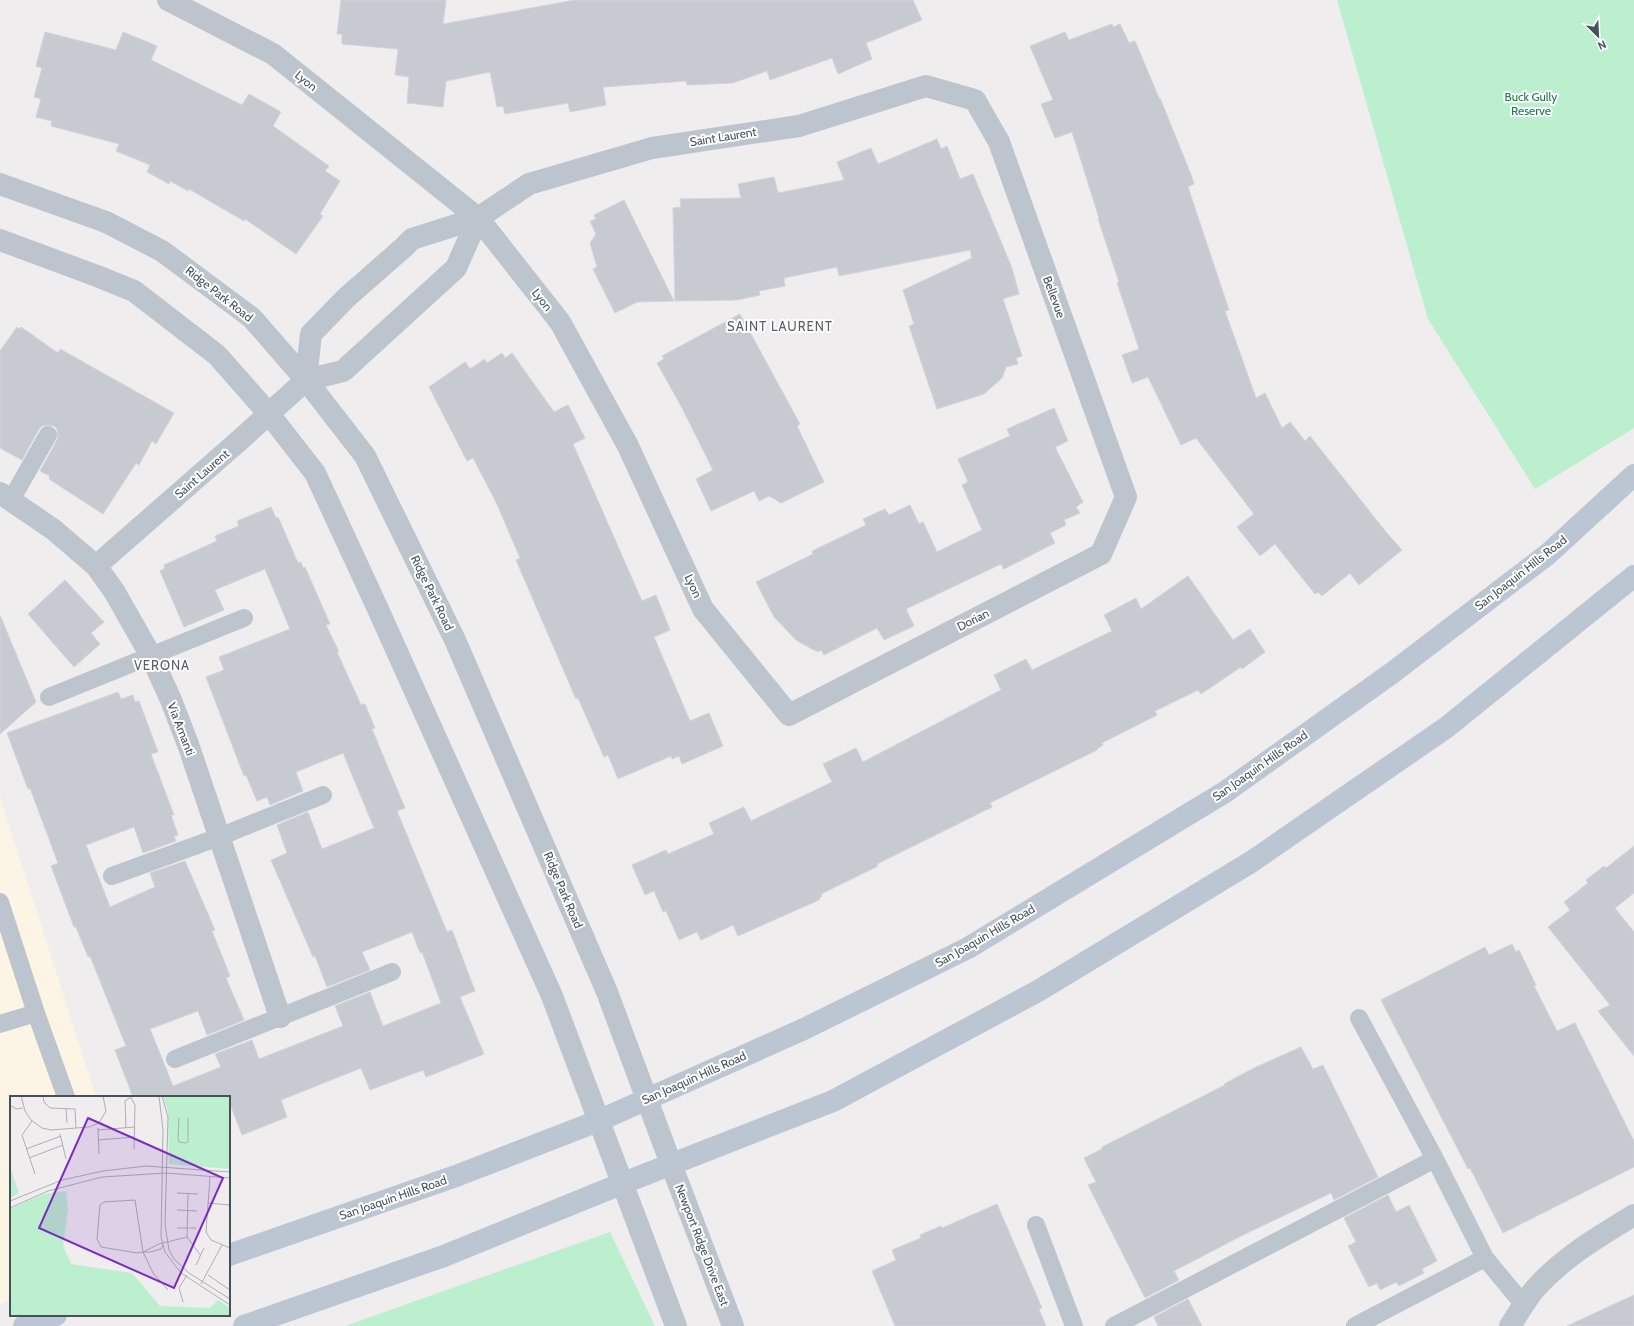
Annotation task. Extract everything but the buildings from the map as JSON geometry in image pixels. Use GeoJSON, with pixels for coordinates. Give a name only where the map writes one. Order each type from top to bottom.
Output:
{"type":"FeatureCollection","features":[{"type":"Feature","properties":{"kind":"main road","name":"San Joaquin Hills Road"},"geometry":{"type":"LineString","coordinates":[[230,1255],[456,1176],[598,1121],[804,1029],[968,948],[1225,792],[1392,673],[1548,554],[1634,476]]}},
{"type":"Feature","properties":{"kind":"main road"},"geometry":{"type":"LineString","coordinates":[[244,1326],[444,1256],[671,1164],[832,1101],[1038,991],[1251,862],[1447,727],[1634,576]]}},
{"type":"Feature","properties":{"kind":"main road"},"geometry":{"type":"LineString","coordinates":[[24,1326],[53,1316]]}},
{"type":"Feature","properties":{"kind":"street","name":"Lyon"},"geometry":{"type":"LineString","coordinates":[[168,0],[274,54],[478,218],[560,322],[628,446],[703,609],[789,715]]}},
{"type":"Feature","properties":{"kind":"street","name":"Saint Laurent"},"geometry":{"type":"LineString","coordinates":[[306,380],[310,334],[346,298],[412,239],[478,218],[529,184],[652,148],[799,126],[926,86],[975,100]]}},
{"type":"Feature","properties":{"kind":"street","name":"Bellevue"},"geometry":{"type":"LineString","coordinates":[[975,100],[999,142],[1126,497]]}},
{"type":"Feature","properties":{"kind":"street","name":"Ridge Park Road"},"geometry":{"type":"LineString","coordinates":[[0,184],[106,222],[162,251],[252,318],[306,380],[365,456],[455,640],[607,992],[671,1164]]}},
{"type":"Feature","properties":{"kind":"street","name":"Saint Laurent"},"geometry":{"type":"LineString","coordinates":[[96,566],[306,380],[343,371],[456,268],[478,218]]}},
{"type":"Feature","properties":{"kind":"street"},"geometry":{"type":"LineString","coordinates":[[0,240],[134,291],[217,355],[269,414],[315,473],[552,996],[621,1184],[676,1326]]}},
{"type":"Feature","properties":{"kind":"street","name":"Via Amanti"},"geometry":{"type":"LineString","coordinates":[[5,497],[54,530],[96,566],[114,591],[151,656],[171,700],[189,747],[280,1017]]}},
{"type":"Feature","properties":{"kind":"street","name":"Dorian"},"geometry":{"type":"LineString","coordinates":[[789,715],[1101,554],[1126,497]]}},
{"type":"Feature","properties":{"kind":"street","name":"Newport Ridge Drive East"},"geometry":{"type":"LineString","coordinates":[[671,1164],[733,1326]]}},
{"type":"Feature","properties":{"kind":"street"},"geometry":{"type":"LineString","coordinates":[[1510,1326],[1533,1291],[1567,1258],[1586,1244],[1634,1215]]}},
{"type":"Feature","properties":{"kind":"lane"},"geometry":{"type":"LineString","coordinates":[[5,497],[48,435]]}},
{"type":"Feature","properties":{"kind":"lane"},"geometry":{"type":"LineString","coordinates":[[49,697],[244,618]]}},
{"type":"Feature","properties":{"kind":"lane"},"geometry":{"type":"LineString","coordinates":[[112,876],[219,837],[323,795]]}},
{"type":"Feature","properties":{"kind":"lane"},"geometry":{"type":"LineString","coordinates":[[0,902],[36,1013],[66,1096]]}},
{"type":"Feature","properties":{"kind":"lane"},"geometry":{"type":"LineString","coordinates":[[175,1059],[392,972]]}},
{"type":"Feature","properties":{"kind":"lane"},"geometry":{"type":"LineString","coordinates":[[0,1024],[36,1013]]}},
{"type":"Feature","properties":{"kind":"lane"},"geometry":{"type":"LineString","coordinates":[[1359,1018],[1435,1158],[1485,1258],[1524,1305]]}},
{"type":"Feature","properties":{"kind":"lane"},"geometry":{"type":"LineString","coordinates":[[1114,1326],[1435,1158]]}},
{"type":"Feature","properties":{"kind":"lane"},"geometry":{"type":"LineString","coordinates":[[1036,1225],[1074,1326]]}},
{"type":"Feature","properties":{"kind":"lane"},"geometry":{"type":"LineString","coordinates":[[1355,1326],[1485,1258]]}},
{"type":"Feature","properties":{"kind":"shaded area"},"geometry":{"type":"Polygon","coordinates":[[[0,797],[96,1096],[10,1096],[10,1300],[0,1304],[0,797]]]}},
{"type":"Feature","properties":{"kind":"green space","name":"Buck Gully Reserve"},"geometry":{"type":"Polygon","coordinates":[[[1337,0],[1634,0],[1634,428],[1535,489],[1428,319],[1337,0]]]}},
{"type":"Feature","properties":{"kind":"green space"},"geometry":{"type":"Polygon","coordinates":[[[610,1232],[655,1326],[345,1326],[610,1232]]]}},
{"type":"Feature","properties":{"kind":"district","name":"SAINT LAURENT"},"geometry":{"type":"Point","coordinates":[780,326]}},
{"type":"Feature","properties":{"kind":"district","name":"VERONA"},"geometry":{"type":"Point","coordinates":[162,665]}}]}
